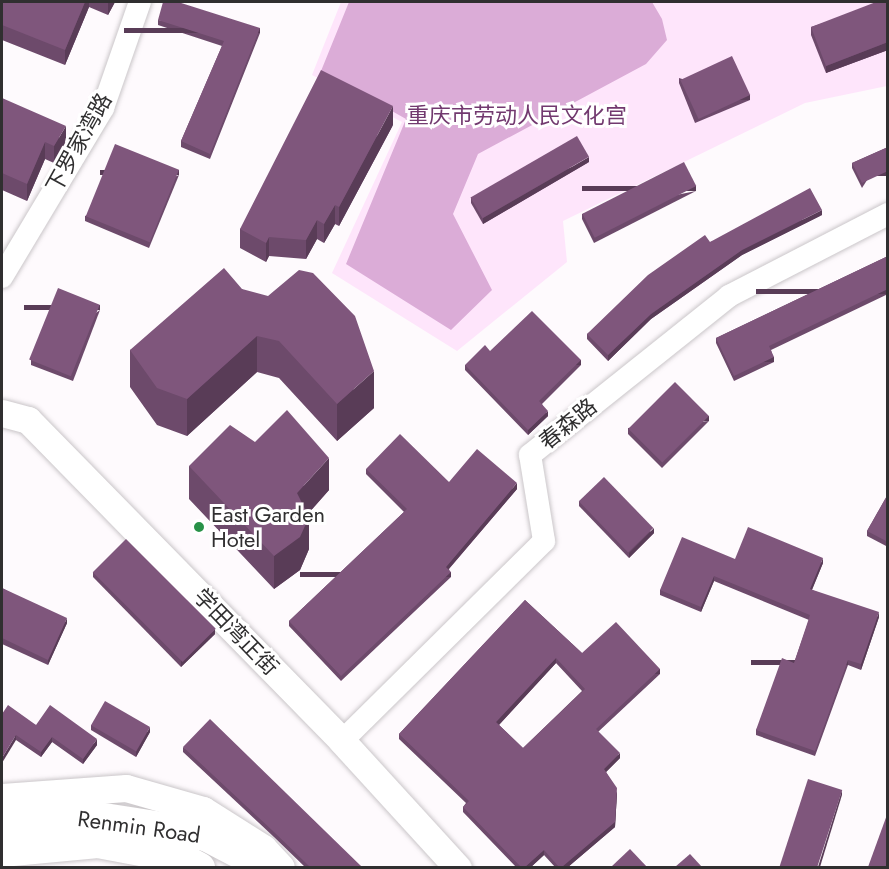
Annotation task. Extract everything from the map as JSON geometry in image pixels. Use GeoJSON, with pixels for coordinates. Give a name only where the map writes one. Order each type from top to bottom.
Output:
{"type":"FeatureCollection","features":[{"type":"Feature","properties":{"kind":"main road","name":"Renmin Road"},"geometry":{"type":"LineString","coordinates":[[2,823],[85,816],[206,835],[269,867]]}},
{"type":"Feature","properties":{"kind":"main road","name":"Renmin Road"},"geometry":{"type":"LineString","coordinates":[[2,851],[98,842],[178,857],[199,867]]}},
{"type":"Feature","properties":{"kind":"street","name":"下罗家湾路"},"geometry":{"type":"LineString","coordinates":[[2,277],[103,108],[140,2]]}},
{"type":"Feature","properties":{"kind":"street","name":"春森路"},"geometry":{"type":"LineString","coordinates":[[342,741],[544,542],[530,455],[729,296],[888,214]]}},
{"type":"Feature","properties":{"kind":"street","name":"学田湾正街"},"geometry":{"type":"LineString","coordinates":[[2,413],[28,420],[342,741],[458,867]]}},
{"type":"Feature","properties":{"kind":"street"},"geometry":{"type":"LineString","coordinates":[[2,797],[126,788],[203,810],[263,848],[282,867]]}},
{"type":"Feature","properties":{"kind":"green space","name":"重庆市劳动人民文化宫"},"geometry":{"type":"Polygon","coordinates":[[[341,2],[887,2],[887,86],[805,103],[563,221],[567,262],[457,351],[332,273],[402,122],[312,75],[341,2]]]}},
{"type":"Feature","properties":{"kind":"green space"},"geometry":{"type":"Polygon","coordinates":[[[349,2],[652,2],[662,19],[667,40],[646,64],[478,154],[453,214],[492,290],[451,330],[346,264],[406,119],[321,71],[349,2]]]}},
{"type":"Feature","properties":{"kind":"building"},"geometry":{"type":"Polygon","coordinates":[[[2,2],[85,2],[65,50],[2,25],[2,2]]]}},
{"type":"Feature","properties":{"kind":"building"},"geometry":{"type":"Polygon","coordinates":[[[163,2],[178,2],[260,28],[210,154],[181,141],[224,41],[158,20],[163,2]]]}},
{"type":"Feature","properties":{"kind":"building"},"geometry":{"type":"Polygon","coordinates":[[[876,2],[888,2],[888,42],[826,66],[811,27],[876,2]]]}},
{"type":"Feature","properties":{"kind":"building"},"geometry":{"type":"Polygon","coordinates":[[[732,56],[750,95],[699,119],[680,80],[732,56]]]}},
{"type":"Feature","properties":{"kind":"building"},"geometry":{"type":"Polygon","coordinates":[[[321,70],[393,106],[339,207],[335,205],[324,224],[317,220],[306,240],[269,237],[266,243],[240,229],[321,70]]]}},
{"type":"Feature","properties":{"kind":"building"},"geometry":{"type":"Polygon","coordinates":[[[2,98],[66,126],[54,146],[45,142],[27,184],[2,173],[2,98]]]}},
{"type":"Feature","properties":{"kind":"building"},"geometry":{"type":"Polygon","coordinates":[[[577,136],[589,157],[482,218],[470,198],[577,136]]]}},
{"type":"Feature","properties":{"kind":"building"},"geometry":{"type":"Polygon","coordinates":[[[115,144],[179,170],[150,242],[86,216],[115,144]]]}},
{"type":"Feature","properties":{"kind":"building"},"geometry":{"type":"Polygon","coordinates":[[[888,147],[888,171],[862,183],[852,163],[888,147]]]}},
{"type":"Feature","properties":{"kind":"building"},"geometry":{"type":"Polygon","coordinates":[[[684,162],[696,186],[595,238],[582,214],[684,162]]]}},
{"type":"Feature","properties":{"kind":"building"},"geometry":{"type":"Polygon","coordinates":[[[810,188],[822,210],[742,250],[651,314],[608,355],[587,334],[648,275],[705,235],[710,242],[810,188]]]}},
{"type":"Feature","properties":{"kind":"building"},"geometry":{"type":"Polygon","coordinates":[[[888,256],[888,289],[769,346],[774,357],[734,376],[716,338],[888,256]]]}},
{"type":"Feature","properties":{"kind":"building"},"geometry":{"type":"Polygon","coordinates":[[[224,268],[242,289],[268,296],[299,270],[313,273],[355,316],[374,371],[337,404],[279,341],[257,336],[187,399],[157,388],[130,350],[224,268]]]}},
{"type":"Feature","properties":{"kind":"building"},"geometry":{"type":"Polygon","coordinates":[[[58,288],[100,305],[71,376],[29,359],[58,288]]]}},
{"type":"Feature","properties":{"kind":"building"},"geometry":{"type":"Polygon","coordinates":[[[532,311],[581,360],[539,401],[548,411],[528,430],[465,365],[485,345],[490,351],[532,311]]]}},
{"type":"Feature","properties":{"kind":"building"},"geometry":{"type":"Polygon","coordinates":[[[675,382],[709,416],[662,463],[628,429],[675,382]]]}},
{"type":"Feature","properties":{"kind":"building"},"geometry":{"type":"Polygon","coordinates":[[[287,410],[329,458],[297,493],[309,517],[300,537],[274,556],[189,466],[230,425],[255,442],[287,410]]]}},
{"type":"Feature","properties":{"kind":"building"},"geometry":{"type":"Polygon","coordinates":[[[400,434],[449,482],[477,449],[517,483],[446,567],[451,572],[341,676],[289,621],[407,509],[366,469],[400,434]]]}},
{"type":"Feature","properties":{"kind":"building"},"geometry":{"type":"Polygon","coordinates":[[[604,477],[653,528],[628,552],[579,501],[604,477]]]}},
{"type":"Feature","properties":{"kind":"building"},"geometry":{"type":"Polygon","coordinates":[[[888,494],[888,542],[867,531],[888,494]]]}},
{"type":"Feature","properties":{"kind":"building"},"geometry":{"type":"Polygon","coordinates":[[[748,527],[823,558],[810,589],[879,612],[861,664],[848,660],[815,751],[756,730],[782,658],[794,663],[810,615],[714,576],[701,607],[660,590],[682,537],[735,559],[748,527]]]}},
{"type":"Feature","properties":{"kind":"building"},"geometry":{"type":"Polygon","coordinates":[[[126,539],[216,629],[183,662],[93,572],[126,539]]]}},
{"type":"Feature","properties":{"kind":"building"},"geometry":{"type":"Polygon","coordinates":[[[2,588],[67,618],[48,660],[2,638],[2,588]]]}},
{"type":"Feature","properties":{"kind":"building"},"geometry":{"type":"Polygon","coordinates":[[[525,600],[582,653],[616,622],[660,669],[596,729],[620,753],[604,769],[617,788],[615,822],[562,867],[559,867],[544,850],[525,867],[521,867],[463,807],[469,801],[399,734],[525,600]],[[556,658],[496,722],[523,748],[585,689],[556,658]]]}},
{"type":"Feature","properties":{"kind":"building"},"geometry":{"type":"Polygon","coordinates":[[[105,701],[150,727],[136,751],[91,725],[105,701]]]}},
{"type":"Feature","properties":{"kind":"building"},"geometry":{"type":"Polygon","coordinates":[[[8,705],[36,725],[50,705],[97,739],[83,759],[52,737],[41,752],[16,735],[2,758],[2,714],[8,705]]]}},
{"type":"Feature","properties":{"kind":"building"},"geometry":{"type":"Polygon","coordinates":[[[210,719],[362,867],[310,867],[183,747],[210,719]]]}},
{"type":"Feature","properties":{"kind":"building"},"geometry":{"type":"Polygon","coordinates":[[[808,779],[842,790],[817,868],[780,866],[808,779]]]}},
{"type":"Feature","properties":{"kind":"building"},"geometry":{"type":"Polygon","coordinates":[[[888,812],[888,867],[868,867],[888,812]]]}},
{"type":"Feature","properties":{"kind":"building"},"geometry":{"type":"Polygon","coordinates":[[[630,849],[647,867],[611,867],[630,849]]]}},
{"type":"Feature","properties":{"kind":"building"},"geometry":{"type":"Polygon","coordinates":[[[690,854],[702,867],[675,867],[690,854]]]}},
{"type":"Feature","properties":{"kind":"place","name":"East Garden Hotel"},"geometry":{"type":"Point","coordinates":[199,527]}}]}
